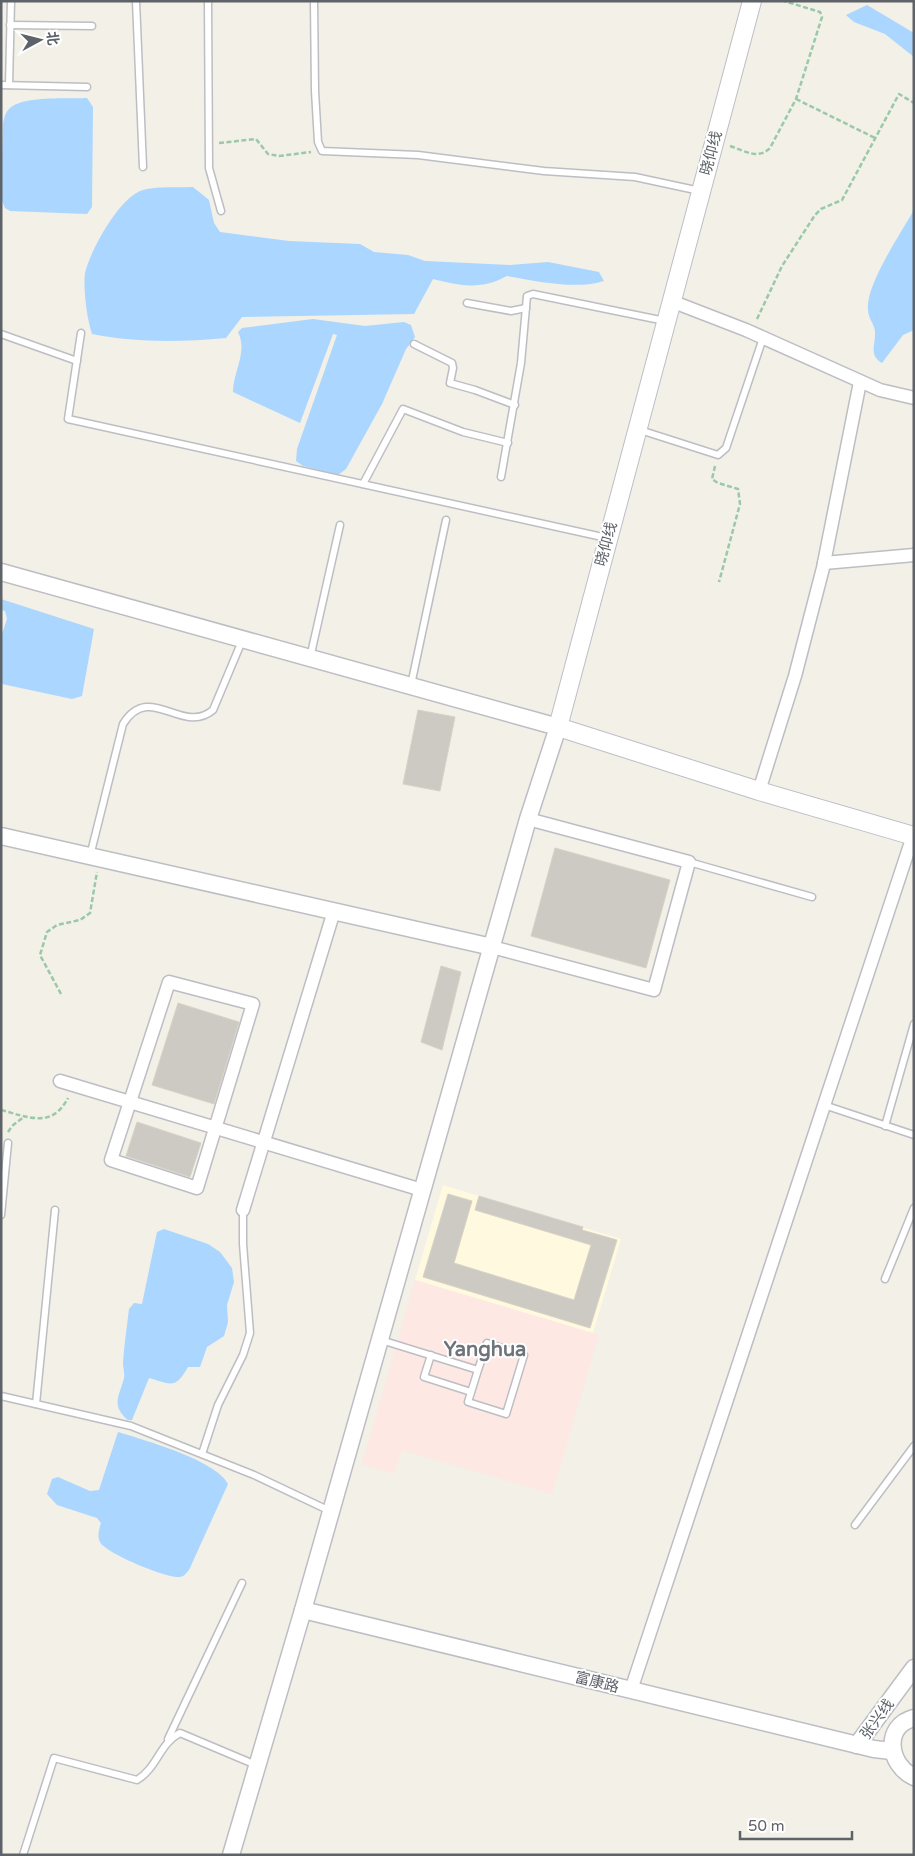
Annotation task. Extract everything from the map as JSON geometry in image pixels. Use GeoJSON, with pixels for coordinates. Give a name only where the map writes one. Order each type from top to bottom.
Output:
{"type":"FeatureCollection","features":[{"type":"Feature","properties":{"kind":"main road","name":"晓仰线"},"geometry":{"type":"LineString","coordinates":[[558,727],[752,1]]}},
{"type":"Feature","properties":{"kind":"main road"},"geometry":{"type":"LineString","coordinates":[[558,727],[758,791],[913,836]]}},
{"type":"Feature","properties":{"kind":"street"},"geometry":{"type":"LineString","coordinates":[[671,301],[757,335],[880,390],[914,398]]}},
{"type":"Feature","properties":{"kind":"street"},"geometry":{"type":"LineString","coordinates":[[758,791],[795,676],[824,563],[860,382]]}},
{"type":"Feature","properties":{"kind":"street"},"geometry":{"type":"LineString","coordinates":[[824,563],[914,556]]}},
{"type":"Feature","properties":{"kind":"street"},"geometry":{"type":"LineString","coordinates":[[1,572],[558,727],[528,819],[303,1610],[231,1855]]}},
{"type":"Feature","properties":{"kind":"street"},"geometry":{"type":"LineString","coordinates":[[1,836],[492,946],[654,990],[689,862],[528,819]]}},
{"type":"Feature","properties":{"kind":"street"},"geometry":{"type":"LineString","coordinates":[[631,1690],[913,836]]}},
{"type":"Feature","properties":{"kind":"street"},"geometry":{"type":"LineString","coordinates":[[243,1210],[334,911]]}},
{"type":"Feature","properties":{"kind":"street"},"geometry":{"type":"LineString","coordinates":[[169,982],[253,1004],[198,1188],[111,1160],[130,1102],[169,982]]}},
{"type":"Feature","properties":{"kind":"street"},"geometry":{"type":"LineString","coordinates":[[60,1081],[422,1190]]}},
{"type":"Feature","properties":{"kind":"street","name":"富康路"},"geometry":{"type":"LineString","coordinates":[[303,1610],[857,1745],[892,1751]]}},
{"type":"Feature","properties":{"kind":"street","name":"张兴线"},"geometry":{"type":"LineString","coordinates":[[857,1745],[914,1668]]}},
{"type":"Feature","properties":{"kind":"street"},"geometry":{"type":"LineString","coordinates":[[914,1718],[900,1726],[893,1738],[892,1751],[896,1764],[904,1773],[914,1778]]}},
{"type":"Feature","properties":{"kind":"lane"},"geometry":{"type":"LineString","coordinates":[[11,1],[5,85],[87,88]]}},
{"type":"Feature","properties":{"kind":"lane"},"geometry":{"type":"LineString","coordinates":[[136,1],[143,167]]}},
{"type":"Feature","properties":{"kind":"lane"},"geometry":{"type":"LineString","coordinates":[[208,1],[209,168],[221,211]]}},
{"type":"Feature","properties":{"kind":"lane"},"geometry":{"type":"LineString","coordinates":[[314,1],[315,91],[318,142],[322,150],[418,155],[544,172],[635,177],[701,191]]}},
{"type":"Feature","properties":{"kind":"lane"},"geometry":{"type":"LineString","coordinates":[[10,24],[92,26]]}},
{"type":"Feature","properties":{"kind":"lane"},"geometry":{"type":"LineString","coordinates":[[502,476],[515,405],[527,296],[533,294],[666,321]]}},
{"type":"Feature","properties":{"kind":"lane"},"geometry":{"type":"LineString","coordinates":[[467,303],[510,311],[526,308]]}},
{"type":"Feature","properties":{"kind":"lane"},"geometry":{"type":"LineString","coordinates":[[81,333],[68,419],[607,538]]}},
{"type":"Feature","properties":{"kind":"lane"},"geometry":{"type":"LineString","coordinates":[[1,334],[77,361]]}},
{"type":"Feature","properties":{"kind":"lane"},"geometry":{"type":"LineString","coordinates":[[637,429],[718,454],[726,448],[757,335]]}},
{"type":"Feature","properties":{"kind":"lane"},"geometry":{"type":"LineString","coordinates":[[414,344],[452,363],[450,383],[515,405]]}},
{"type":"Feature","properties":{"kind":"lane"},"geometry":{"type":"LineString","coordinates":[[363,484],[403,409],[463,432],[508,443]]}},
{"type":"Feature","properties":{"kind":"lane"},"geometry":{"type":"LineString","coordinates":[[410,686],[446,520]]}},
{"type":"Feature","properties":{"kind":"lane"},"geometry":{"type":"LineString","coordinates":[[310,658],[340,525]]}},
{"type":"Feature","properties":{"kind":"lane"},"geometry":{"type":"LineString","coordinates":[[95,857],[123,724],[131,712],[149,706],[192,718],[207,715],[213,710],[242,640]]}},
{"type":"Feature","properties":{"kind":"lane"},"geometry":{"type":"LineString","coordinates":[[689,862],[812,897]]}},
{"type":"Feature","properties":{"kind":"lane"},"geometry":{"type":"LineString","coordinates":[[885,1126],[914,1024]]}},
{"type":"Feature","properties":{"kind":"lane"},"geometry":{"type":"LineString","coordinates":[[824,1105],[914,1135]]}},
{"type":"Feature","properties":{"kind":"lane"},"geometry":{"type":"LineString","coordinates":[[1,1215],[8,1143]]}},
{"type":"Feature","properties":{"kind":"lane"},"geometry":{"type":"LineString","coordinates":[[885,1279],[914,1208]]}},
{"type":"Feature","properties":{"kind":"lane"},"geometry":{"type":"LineString","coordinates":[[36,1404],[55,1210]]}},
{"type":"Feature","properties":{"kind":"lane"},"geometry":{"type":"LineString","coordinates":[[202,1454],[218,1405],[243,1355],[250,1333],[243,1244],[243,1210]]}},
{"type":"Feature","properties":{"kind":"lane"},"geometry":{"type":"LineString","coordinates":[[380,1339],[478,1370]]}},
{"type":"Feature","properties":{"kind":"lane"},"geometry":{"type":"LineString","coordinates":[[487,1343],[524,1355],[506,1414],[468,1402],[478,1370],[487,1343]]}},
{"type":"Feature","properties":{"kind":"lane"},"geometry":{"type":"LineString","coordinates":[[431,1355],[424,1377],[471,1392]]}},
{"type":"Feature","properties":{"kind":"lane"},"geometry":{"type":"LineString","coordinates":[[1,1396],[131,1426],[254,1475],[331,1512]]}},
{"type":"Feature","properties":{"kind":"lane"},"geometry":{"type":"LineString","coordinates":[[855,1525],[914,1446]]}},
{"type":"Feature","properties":{"kind":"lane"},"geometry":{"type":"LineString","coordinates":[[23,1855],[54,1758],[137,1780],[149,1772],[168,1739],[242,1583]]}},
{"type":"Feature","properties":{"kind":"lane"},"geometry":{"type":"LineString","coordinates":[[168,1739],[180,1733],[257,1766]]}},
{"type":"Feature","properties":{"kind":"path"},"geometry":{"type":"LineString","coordinates":[[714,141],[757,155],[764,154],[770,148],[796,99],[822,17],[820,12],[784,1]]}},
{"type":"Feature","properties":{"kind":"path"},"geometry":{"type":"LineString","coordinates":[[757,335],[782,266],[810,222],[821,209],[842,200],[899,94],[914,103]]}},
{"type":"Feature","properties":{"kind":"path"},"geometry":{"type":"LineString","coordinates":[[796,99],[875,138]]}},
{"type":"Feature","properties":{"kind":"path"},"geometry":{"type":"LineString","coordinates":[[209,145],[251,139],[261,143],[268,154],[279,156],[322,150]]}},
{"type":"Feature","properties":{"kind":"path"},"geometry":{"type":"LineString","coordinates":[[718,454],[712,478],[718,483],[738,489],[740,504],[719,582]]}},
{"type":"Feature","properties":{"kind":"path"},"geometry":{"type":"LineString","coordinates":[[61,994],[40,955],[47,932],[57,925],[80,920],[90,913],[95,857]]}},
{"type":"Feature","properties":{"kind":"path"},"geometry":{"type":"LineString","coordinates":[[1,1110],[37,1119],[51,1117],[62,1108],[74,1085]]}},
{"type":"Feature","properties":{"kind":"path"},"geometry":{"type":"LineString","coordinates":[[8,1143],[7,1134],[12,1126],[24,1116]]}},
{"type":"Feature","properties":{"kind":"shaded area"},"geometry":{"type":"Polygon","coordinates":[[[443,1185],[621,1239],[593,1333],[415,1280],[443,1185]]]}},
{"type":"Feature","properties":{"kind":"shaded area"},"geometry":{"type":"Polygon","coordinates":[[[415,1280],[599,1335],[552,1494],[402,1450],[394,1474],[362,1464],[415,1280]]]}},
{"type":"Feature","properties":{"kind":"water"},"geometry":{"type":"Polygon","coordinates":[[[867,5],[914,33],[914,57],[885,34],[854,22],[846,15],[867,5]]]}},
{"type":"Feature","properties":{"kind":"water"},"geometry":{"type":"Polygon","coordinates":[[[87,98],[93,107],[92,207],[87,214],[10,211],[5,208],[1,198],[3,124],[9,109],[15,105],[34,100],[87,98]]]}},
{"type":"Feature","properties":{"kind":"water"},"geometry":{"type":"Polygon","coordinates":[[[193,187],[209,200],[214,223],[220,232],[289,241],[360,244],[374,252],[408,255],[425,261],[510,265],[548,262],[599,272],[604,281],[593,284],[569,285],[507,276],[480,285],[462,285],[433,279],[414,314],[242,317],[226,338],[176,341],[142,340],[92,334],[86,304],[85,273],[99,239],[107,226],[125,202],[134,194],[149,189],[193,187]]]}},
{"type":"Feature","properties":{"kind":"water"},"geometry":{"type":"Polygon","coordinates":[[[914,210],[914,330],[903,335],[882,363],[874,353],[875,332],[868,313],[869,300],[872,287],[885,260],[914,210]]]}},
{"type":"Feature","properties":{"kind":"water"},"geometry":{"type":"Polygon","coordinates":[[[313,319],[365,326],[404,322],[411,325],[415,337],[406,349],[382,404],[346,469],[338,475],[303,466],[296,461],[297,449],[337,335],[333,334],[300,423],[233,392],[241,354],[241,340],[238,332],[242,328],[313,319]]]}},
{"type":"Feature","properties":{"kind":"water"},"geometry":{"type":"Polygon","coordinates":[[[1,599],[94,629],[82,696],[72,699],[2,684],[1,637],[7,619],[5,611],[1,610],[1,599]]]}},
{"type":"Feature","properties":{"kind":"water"},"geometry":{"type":"Polygon","coordinates":[[[164,1229],[208,1244],[220,1252],[232,1268],[234,1282],[227,1305],[228,1322],[224,1336],[207,1347],[200,1367],[188,1367],[180,1379],[172,1383],[149,1378],[132,1420],[128,1420],[119,1410],[118,1400],[124,1376],[123,1356],[129,1309],[134,1303],[142,1304],[157,1232],[164,1229]]]}},
{"type":"Feature","properties":{"kind":"water"},"geometry":{"type":"Polygon","coordinates":[[[118,1432],[195,1459],[221,1475],[228,1484],[189,1570],[182,1577],[173,1577],[151,1570],[104,1547],[99,1540],[98,1535],[101,1523],[97,1518],[57,1505],[47,1494],[52,1479],[58,1477],[90,1491],[99,1490],[118,1432]]]}},
{"type":"Feature","properties":{"kind":"building"},"geometry":{"type":"Polygon","coordinates":[[[418,710],[455,717],[440,791],[403,784],[418,710]]]}},
{"type":"Feature","properties":{"kind":"building"},"geometry":{"type":"Polygon","coordinates":[[[555,848],[670,880],[646,968],[531,936],[555,848]]]}},
{"type":"Feature","properties":{"kind":"building"},"geometry":{"type":"Polygon","coordinates":[[[441,966],[461,972],[442,1050],[421,1042],[441,966]]]}},
{"type":"Feature","properties":{"kind":"building"},"geometry":{"type":"Polygon","coordinates":[[[178,1003],[239,1022],[214,1104],[152,1085],[178,1003]]]}},
{"type":"Feature","properties":{"kind":"building"},"geometry":{"type":"Polygon","coordinates":[[[137,1122],[201,1143],[190,1177],[126,1156],[137,1122]]]}},
{"type":"Feature","properties":{"kind":"building"},"geometry":{"type":"Polygon","coordinates":[[[448,1194],[472,1201],[454,1263],[574,1300],[591,1245],[475,1210],[479,1196],[583,1227],[582,1230],[617,1240],[590,1328],[423,1277],[448,1194]]]}},
{"type":"Feature","properties":{"kind":"district","name":"Yanghua"},"geometry":{"type":"Point","coordinates":[485,1350]}}]}
